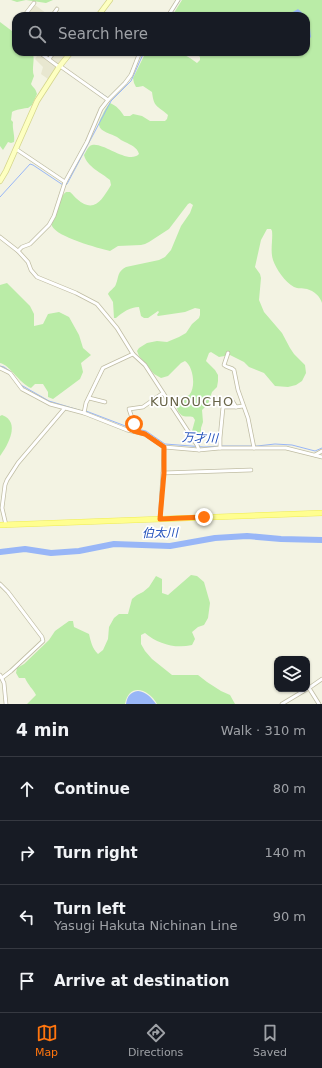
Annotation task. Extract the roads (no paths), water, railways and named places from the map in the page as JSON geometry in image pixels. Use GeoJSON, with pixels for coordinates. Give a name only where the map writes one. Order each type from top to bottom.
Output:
{"type":"FeatureCollection","features":[{"type":"Feature","properties":{"kind":"main road"},"geometry":{"type":"LineString","coordinates":[[101,12],[110,0]]}},
{"type":"Feature","properties":{"kind":"main road"},"geometry":{"type":"LineString","coordinates":[[0,181],[6,171],[37,101],[68,56]]}},
{"type":"Feature","properties":{"kind":"main road"},"geometry":{"type":"LineString","coordinates":[[0,525],[322,513]]}},
{"type":"Feature","properties":{"kind":"street"},"geometry":{"type":"LineString","coordinates":[[170,12],[178,0]]}},
{"type":"Feature","properties":{"kind":"street"},"geometry":{"type":"LineString","coordinates":[[27,12],[34,3]]}},
{"type":"Feature","properties":{"kind":"street"},"geometry":{"type":"LineString","coordinates":[[45,56],[108,100]]}},
{"type":"Feature","properties":{"kind":"street"},"geometry":{"type":"LineString","coordinates":[[18,252],[22,247],[30,244],[49,225],[54,216],[65,182],[87,142],[101,108],[131,75],[138,56]]}},
{"type":"Feature","properties":{"kind":"street"},"geometry":{"type":"LineString","coordinates":[[16,149],[65,182]]}},
{"type":"Feature","properties":{"kind":"street"},"geometry":{"type":"LineString","coordinates":[[0,237],[28,262],[31,270],[37,277],[76,293],[97,304],[117,328],[133,354],[145,366],[164,393],[198,448]]}},
{"type":"Feature","properties":{"kind":"street"},"geometry":{"type":"LineString","coordinates":[[228,353],[224,365],[234,370],[243,406],[248,418],[254,447]]}},
{"type":"Feature","properties":{"kind":"street"},"geometry":{"type":"LineString","coordinates":[[84,413],[89,398],[103,368],[133,354]]}},
{"type":"Feature","properties":{"kind":"street"},"geometry":{"type":"LineString","coordinates":[[0,368],[10,374],[22,389],[50,404],[134,429],[145,434],[164,447],[286,448],[322,457]]}},
{"type":"Feature","properties":{"kind":"street"},"geometry":{"type":"LineString","coordinates":[[134,429],[130,409],[143,407],[164,393]]}},
{"type":"Feature","properties":{"kind":"street"},"geometry":{"type":"LineString","coordinates":[[89,398],[104,402]]}},
{"type":"Feature","properties":{"kind":"street"},"geometry":{"type":"LineString","coordinates":[[222,405],[231,399],[236,407]]}},
{"type":"Feature","properties":{"kind":"street"},"geometry":{"type":"LineString","coordinates":[[220,447],[222,407],[243,406]]}},
{"type":"Feature","properties":{"kind":"street"},"geometry":{"type":"LineString","coordinates":[[6,525],[2,508],[7,480],[18,463],[64,409]]}},
{"type":"Feature","properties":{"kind":"street"},"geometry":{"type":"LineString","coordinates":[[160,519],[164,473],[164,447]]}},
{"type":"Feature","properties":{"kind":"street"},"geometry":{"type":"LineString","coordinates":[[315,455],[322,451]]}},
{"type":"Feature","properties":{"kind":"street"},"geometry":{"type":"LineString","coordinates":[[164,473],[251,470]]}},
{"type":"Feature","properties":{"kind":"street"},"geometry":{"type":"LineString","coordinates":[[0,584],[13,597],[42,637],[43,641],[11,672],[1,676],[5,691],[6,704]]}},
{"type":"Feature","properties":{"kind":"street"},"geometry":{"type":"LineString","coordinates":[[310,688],[322,680]]}},
{"type":"Feature","properties":{"kind":"street"},"geometry":{"type":"LineString","coordinates":[[282,704],[303,692]]}},
{"type":"Feature","properties":{"kind":"street"},"geometry":{"type":"LineString","coordinates":[[310,692],[319,704]]}},
{"type":"Feature","properties":{"kind":"water"},"geometry":{"type":"Polygon","coordinates":[[[298,9],[301,12],[293,12],[298,9]]]}},
{"type":"Feature","properties":{"kind":"water"},"geometry":{"type":"Polygon","coordinates":[[[138,691],[148,695],[156,704],[126,704],[129,695],[138,691]]]}},
{"type":"Feature","properties":{"kind":"waterway"},"geometry":{"type":"LineString","coordinates":[[172,12],[180,0]]}},
{"type":"Feature","properties":{"kind":"waterway"},"geometry":{"type":"LineString","coordinates":[[66,185],[111,101],[131,81],[142,56]]}},
{"type":"Feature","properties":{"kind":"waterway"},"geometry":{"type":"LineString","coordinates":[[91,86],[108,98]]}},
{"type":"Feature","properties":{"kind":"waterway"},"geometry":{"type":"LineString","coordinates":[[0,197],[30,164],[63,185]]}},
{"type":"Feature","properties":{"kind":"waterway","name":"万才川"},"geometry":{"type":"LineString","coordinates":[[0,366],[11,372]]}},
{"type":"Feature","properties":{"kind":"waterway","name":"万才川"},"geometry":{"type":"LineString","coordinates":[[21,385],[49,401],[82,411]]}},
{"type":"Feature","properties":{"kind":"waterway","name":"万才川"},"geometry":{"type":"LineString","coordinates":[[86,411],[128,427],[146,431],[165,444],[204,447],[257,446],[275,444],[292,445],[315,451],[322,448]]}},
{"type":"Feature","properties":{"kind":"waterway","name":"伯太川"},"geometry":{"type":"LineString","coordinates":[[0,552],[25,549],[51,553],[79,551],[114,544],[170,546],[215,538],[247,536],[322,540]]}},
{"type":"Feature","properties":{"kind":"district","name":"KUNOUCHO"},"geometry":{"type":"Point","coordinates":[192,401]}}]}
